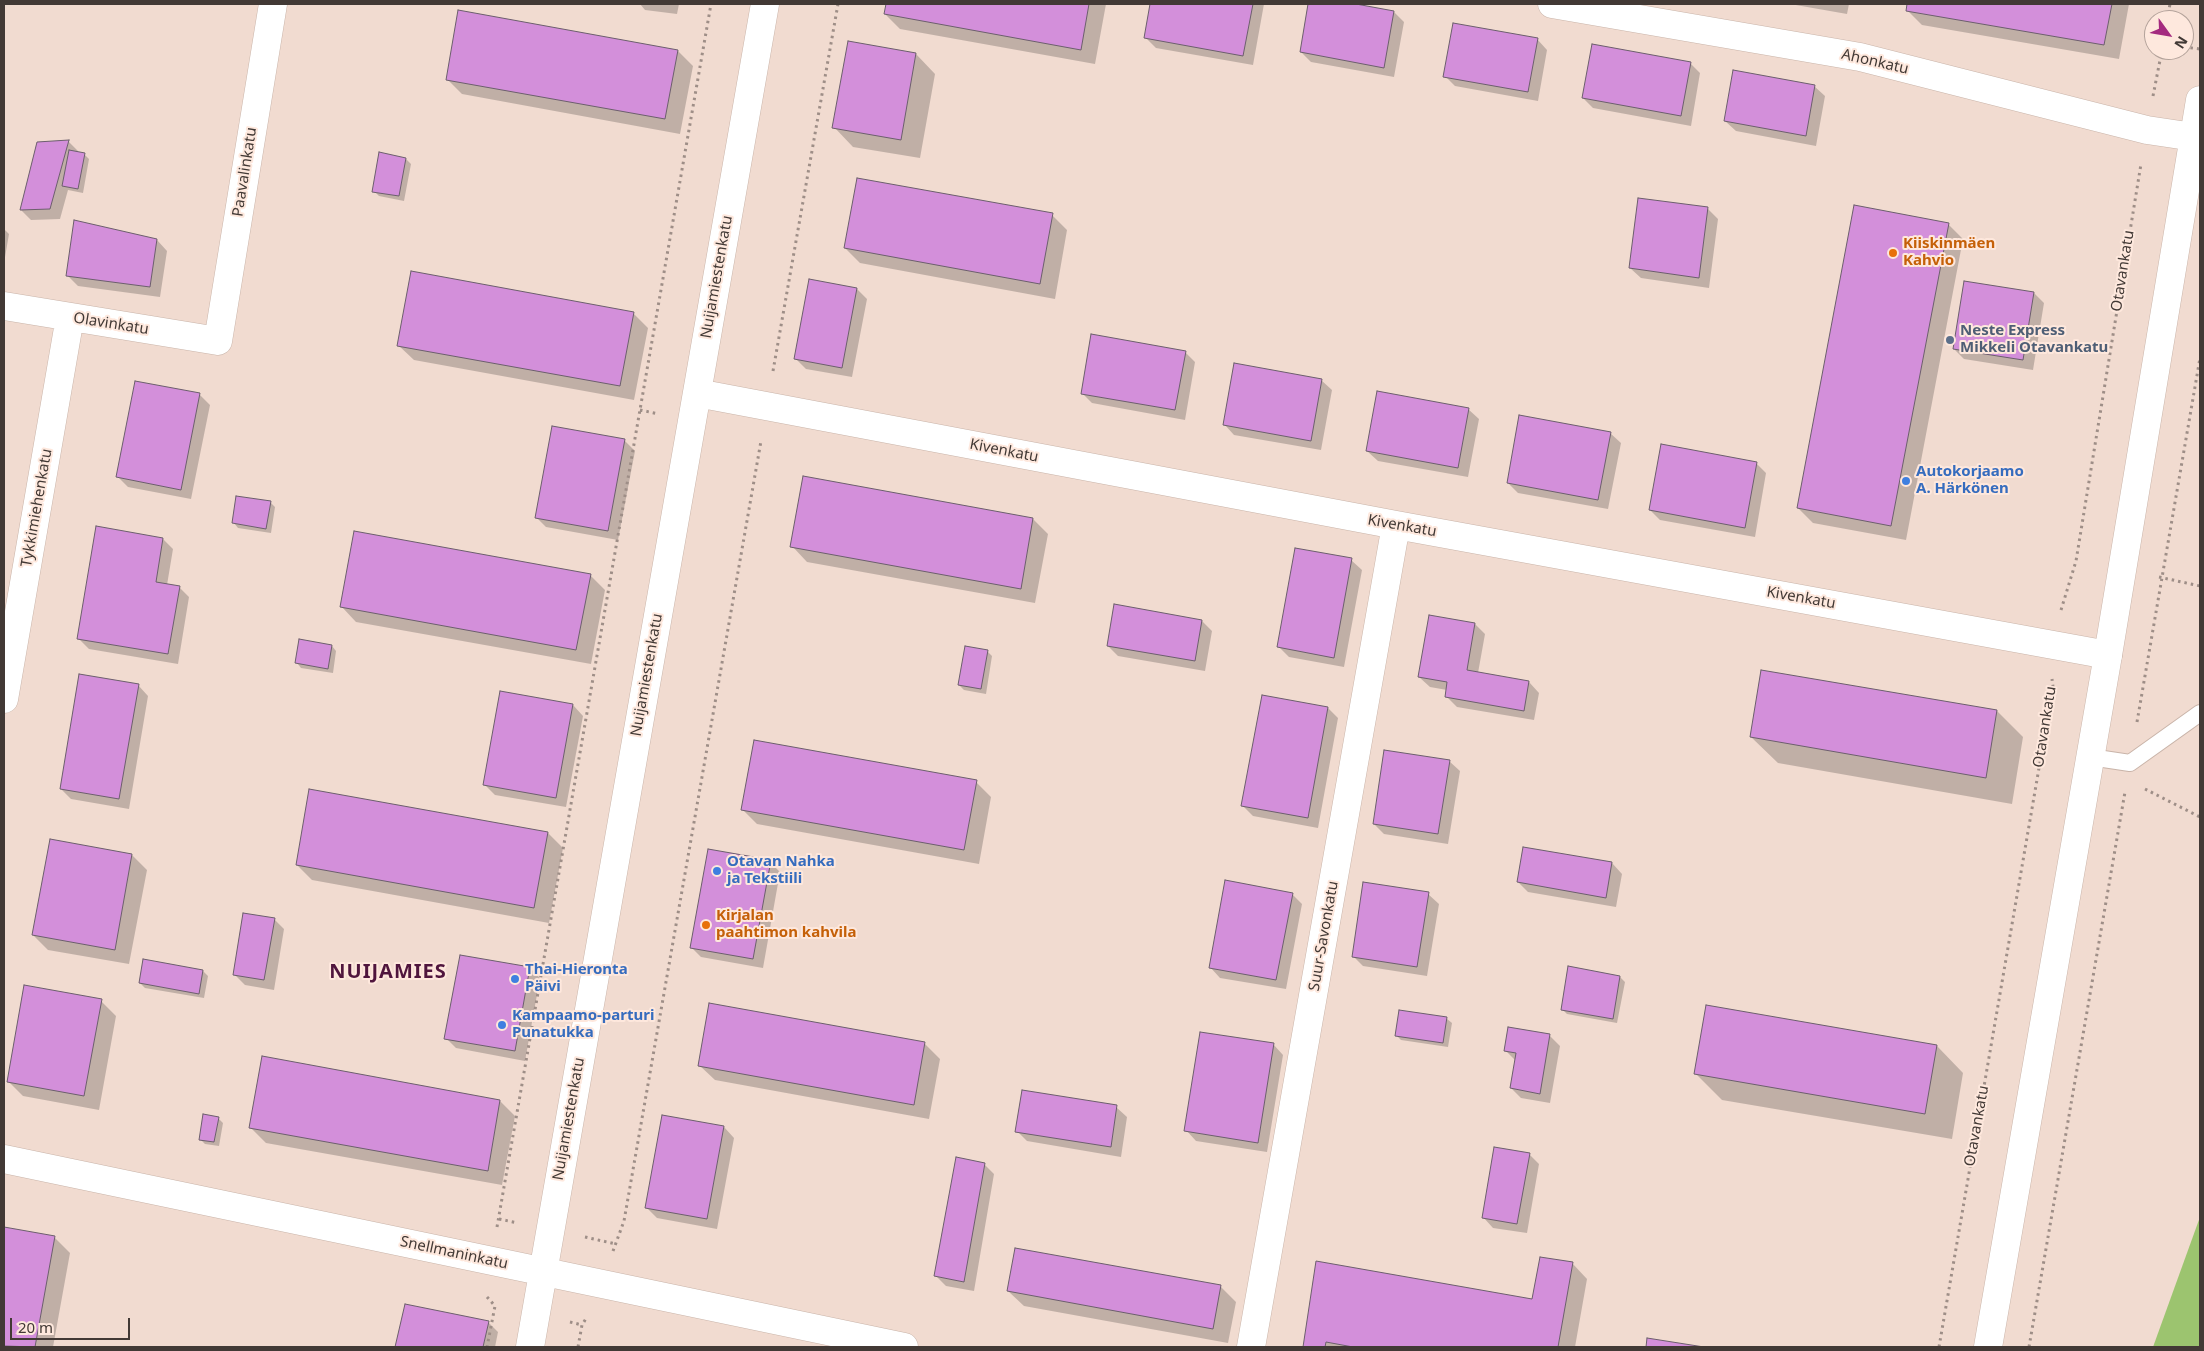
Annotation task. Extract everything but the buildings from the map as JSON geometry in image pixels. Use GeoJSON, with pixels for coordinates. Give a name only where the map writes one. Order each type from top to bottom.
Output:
{"type":"FeatureCollection","features":[{"type":"Feature","properties":{"kind":"street","name":"Paavalinkatu"},"geometry":{"type":"LineString","coordinates":[[218,341],[273,4]]}},
{"type":"Feature","properties":{"kind":"street","name":"Nuijamiestenkatu"},"geometry":{"type":"LineString","coordinates":[[530,1347],[765,4]]}},
{"type":"Feature","properties":{"kind":"street","name":"Ahonkatu"},"geometry":{"type":"LineString","coordinates":[[1552,4],[1860,57],[2146,130],[2194,137]]}},
{"type":"Feature","properties":{"kind":"street"},"geometry":{"type":"LineString","coordinates":[[1988,1347],[2108,655],[2200,100]]}},
{"type":"Feature","properties":{"kind":"street","name":"Olavinkatu"},"geometry":{"type":"LineString","coordinates":[[4,306],[218,341]]}},
{"type":"Feature","properties":{"kind":"street","name":"Tykkimiehenkatu"},"geometry":{"type":"LineString","coordinates":[[4,699],[70,317]]}},
{"type":"Feature","properties":{"kind":"street","name":"Kivenkatu"},"geometry":{"type":"LineString","coordinates":[[697,393],[1396,525],[2108,655]]}},
{"type":"Feature","properties":{"kind":"street","name":"Suur-Savonkatu"},"geometry":{"type":"LineString","coordinates":[[1251,1347],[1396,525]]}},
{"type":"Feature","properties":{"kind":"street","name":"Snellmaninkatu"},"geometry":{"type":"LineString","coordinates":[[4,1159],[904,1347]]}},
{"type":"Feature","properties":{"kind":"lane"},"geometry":{"type":"LineString","coordinates":[[2090,757],[2130,763],[2200,713]]}},
{"type":"Feature","properties":{"kind":"path"},"geometry":{"type":"LineString","coordinates":[[487,1347],[495,1306],[485,1294],[711,4]]}},
{"type":"Feature","properties":{"kind":"path"},"geometry":{"type":"LineString","coordinates":[[578,1347],[582,1325],[624,1222],[838,4]]}},
{"type":"Feature","properties":{"kind":"path","name":"Otavankatu"},"geometry":{"type":"LineString","coordinates":[[1938,1347],[2053,687],[2050,643],[2076,561],[2146,130],[2160,60]]}},
{"type":"Feature","properties":{"kind":"path"},"geometry":{"type":"LineString","coordinates":[[2029,1347],[2200,358]]}},
{"type":"Feature","properties":{"kind":"path"},"geometry":{"type":"LineString","coordinates":[[2127,780],[2200,818]]}},
{"type":"Feature","properties":{"kind":"green space"},"geometry":{"type":"Polygon","coordinates":[[[2200,1217],[2200,1347],[2153,1347],[2200,1217]]]}},
{"type":"Feature","properties":{"kind":"place","name":"Kiiskinmäen Kahvio"},"geometry":{"type":"Point","coordinates":[1893,253]}},
{"type":"Feature","properties":{"kind":"place","name":"Neste Express Mikkeli Otavankatu"},"geometry":{"type":"Point","coordinates":[1950,340]}},
{"type":"Feature","properties":{"kind":"place","name":"Autokorjaamo A. Härkönen"},"geometry":{"type":"Point","coordinates":[1906,481]}},
{"type":"Feature","properties":{"kind":"place","name":"Otavan Nahka ja Tekstiili"},"geometry":{"type":"Point","coordinates":[717,871]}},
{"type":"Feature","properties":{"kind":"place","name":"Kirjalan paahtimon kahvila"},"geometry":{"type":"Point","coordinates":[706,925]}},
{"type":"Feature","properties":{"kind":"place","name":"Thai-Hieronta Päivi"},"geometry":{"type":"Point","coordinates":[515,979]}},
{"type":"Feature","properties":{"kind":"place","name":"Kampaamo-parturi Punatukka"},"geometry":{"type":"Point","coordinates":[502,1025]}},
{"type":"Feature","properties":{"kind":"district","name":"NUIJAMIES"},"geometry":{"type":"Point","coordinates":[388,972]}}]}
